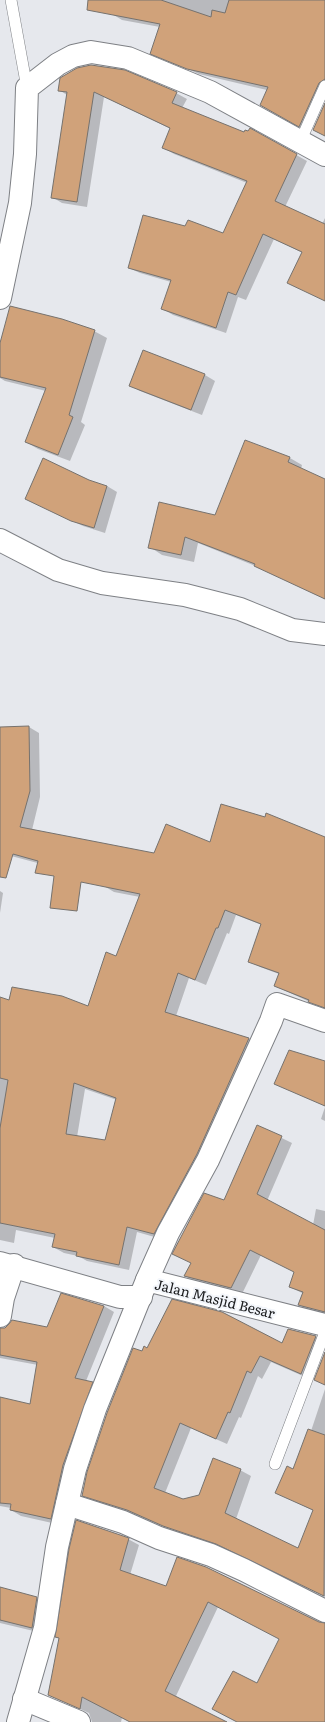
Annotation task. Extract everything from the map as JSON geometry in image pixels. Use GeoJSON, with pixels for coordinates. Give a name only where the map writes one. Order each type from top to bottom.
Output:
{"type":"FeatureCollection","features":[{"type":"Feature","properties":{"kind":"street"},"geometry":{"type":"LineString","coordinates":[[0,298],[20,203],[25,154],[27,88],[58,64],[73,56],[91,52],[128,58],[210,92],[325,155]]}},
{"type":"Feature","properties":{"kind":"street"},"geometry":{"type":"LineString","coordinates":[[0,540],[58,570],[102,583],[185,595],[240,609],[292,630],[325,634]]}},
{"type":"Feature","properties":{"kind":"street"},"geometry":{"type":"LineString","coordinates":[[18,1722],[45,1628],[58,1547],[75,1468],[95,1409],[168,1233],[214,1147],[271,1021],[277,1004],[325,1021]]}},
{"type":"Feature","properties":{"kind":"street"},"geometry":{"type":"LineString","coordinates":[[0,1316],[7,1264]]}},
{"type":"Feature","properties":{"kind":"street","name":"Jalan Masjid Besar"},"geometry":{"type":"LineString","coordinates":[[7,1264],[120,1296],[144,1289],[325,1325]]}},
{"type":"Feature","properties":{"kind":"street"},"geometry":{"type":"LineString","coordinates":[[67,1504],[123,1522],[159,1538],[211,1555],[325,1611]]}},
{"type":"Feature","properties":{"kind":"street"},"geometry":{"type":"LineString","coordinates":[[24,1699],[79,1722]]}},
{"type":"Feature","properties":{"kind":"lane"},"geometry":{"type":"LineString","coordinates":[[11,0],[27,88]]}},
{"type":"Feature","properties":{"kind":"lane"},"geometry":{"type":"LineString","coordinates":[[300,142],[325,86]]}},
{"type":"Feature","properties":{"kind":"lane"},"geometry":{"type":"LineString","coordinates":[[275,1464],[325,1332]]}},
{"type":"Feature","properties":{"kind":"building"},"geometry":{"type":"Polygon","coordinates":[[[88,0],[161,0],[211,17],[212,10],[225,13],[229,0],[325,0],[325,79],[319,83],[299,127],[260,105],[268,87],[187,69],[150,54],[160,24],[87,10],[88,0]]]}},
{"type":"Feature","properties":{"kind":"building"},"geometry":{"type":"Polygon","coordinates":[[[91,65],[125,70],[177,92],[172,103],[244,132],[245,130],[248,131],[250,128],[297,154],[275,201],[325,224],[325,301],[287,283],[302,252],[263,234],[236,295],[228,292],[216,328],[161,309],[171,280],[128,268],[143,215],[185,226],[188,220],[223,233],[247,181],[162,148],[170,128],[94,92],[77,202],[51,198],[67,92],[58,91],[60,78],[77,68],[91,65]]]}},
{"type":"Feature","properties":{"kind":"building"},"geometry":{"type":"Polygon","coordinates":[[[325,103],[325,136],[313,130],[325,103]]]}},
{"type":"Feature","properties":{"kind":"building"},"geometry":{"type":"Polygon","coordinates":[[[10,306],[62,319],[95,330],[69,415],[73,417],[58,455],[25,442],[46,388],[0,377],[0,343],[10,306]]]}},
{"type":"Feature","properties":{"kind":"building"},"geometry":{"type":"Polygon","coordinates":[[[143,350],[205,374],[191,410],[129,386],[143,350]]]}},
{"type":"Feature","properties":{"kind":"building"},"geometry":{"type":"Polygon","coordinates":[[[245,440],[290,457],[288,462],[325,479],[325,599],[254,566],[255,564],[185,537],[181,555],[148,548],[159,502],[215,515],[245,440]]]}},
{"type":"Feature","properties":{"kind":"building"},"geometry":{"type":"Polygon","coordinates":[[[43,458],[89,480],[107,486],[94,528],[71,521],[25,499],[43,458]]]}},
{"type":"Feature","properties":{"kind":"building"},"geometry":{"type":"Polygon","coordinates":[[[29,726],[30,791],[20,827],[154,853],[166,824],[210,842],[221,804],[265,817],[266,813],[325,837],[325,1008],[308,1002],[309,1000],[274,986],[279,973],[248,962],[261,924],[225,910],[195,980],[178,973],[165,1012],[249,1038],[197,1154],[154,1234],[127,1227],[119,1265],[76,1256],[77,1252],[52,1247],[55,1234],[0,1223],[0,1128],[8,1080],[0,1078],[0,997],[9,1000],[12,987],[62,996],[88,1006],[106,952],[116,956],[140,894],[81,882],[77,911],[50,908],[54,876],[35,873],[38,861],[13,854],[6,878],[0,877],[0,727],[29,726]],[[74,1083],[66,1134],[105,1140],[116,1098],[74,1083]]]}},
{"type":"Feature","properties":{"kind":"building"},"geometry":{"type":"Polygon","coordinates":[[[289,1050],[325,1061],[325,1106],[274,1084],[289,1050]]]}},
{"type":"Feature","properties":{"kind":"building"},"geometry":{"type":"Polygon","coordinates":[[[257,1125],[282,1136],[257,1194],[325,1230],[325,1312],[298,1305],[303,1292],[289,1287],[294,1272],[250,1250],[231,1288],[184,1276],[191,1263],[172,1254],[204,1193],[224,1200],[257,1125]]]}},
{"type":"Feature","properties":{"kind":"building"},"geometry":{"type":"Polygon","coordinates":[[[61,1293],[104,1306],[75,1378],[93,1382],[63,1465],[51,1519],[10,1510],[11,1504],[0,1503],[0,1397],[30,1404],[37,1362],[0,1355],[0,1328],[5,1328],[12,1320],[47,1327],[61,1293]]]}},
{"type":"Feature","properties":{"kind":"building"},"geometry":{"type":"Polygon","coordinates":[[[172,1299],[222,1312],[282,1343],[288,1329],[316,1336],[301,1374],[260,1356],[251,1373],[247,1371],[230,1413],[228,1412],[216,1439],[180,1423],[154,1488],[183,1499],[199,1495],[213,1458],[241,1469],[225,1513],[298,1548],[313,1510],[275,1493],[287,1466],[293,1469],[308,1429],[325,1435],[324,1596],[216,1544],[163,1526],[127,1510],[82,1496],[87,1472],[107,1413],[133,1348],[142,1351],[144,1346],[147,1348],[172,1299]]]}},
{"type":"Feature","properties":{"kind":"building"},"geometry":{"type":"Polygon","coordinates":[[[325,1352],[325,1385],[314,1380],[325,1352]]]}},
{"type":"Feature","properties":{"kind":"building"},"geometry":{"type":"Polygon","coordinates":[[[76,1520],[129,1538],[120,1570],[166,1586],[177,1557],[206,1567],[319,1622],[325,1623],[325,1722],[237,1722],[212,1709],[233,1671],[257,1683],[279,1639],[208,1602],[165,1691],[227,1722],[130,1722],[82,1697],[80,1709],[48,1695],[59,1638],[55,1637],[69,1549],[76,1520]]]}},
{"type":"Feature","properties":{"kind":"building"},"geometry":{"type":"Polygon","coordinates":[[[0,1587],[37,1597],[32,1628],[0,1620],[0,1587]]]}}]}
